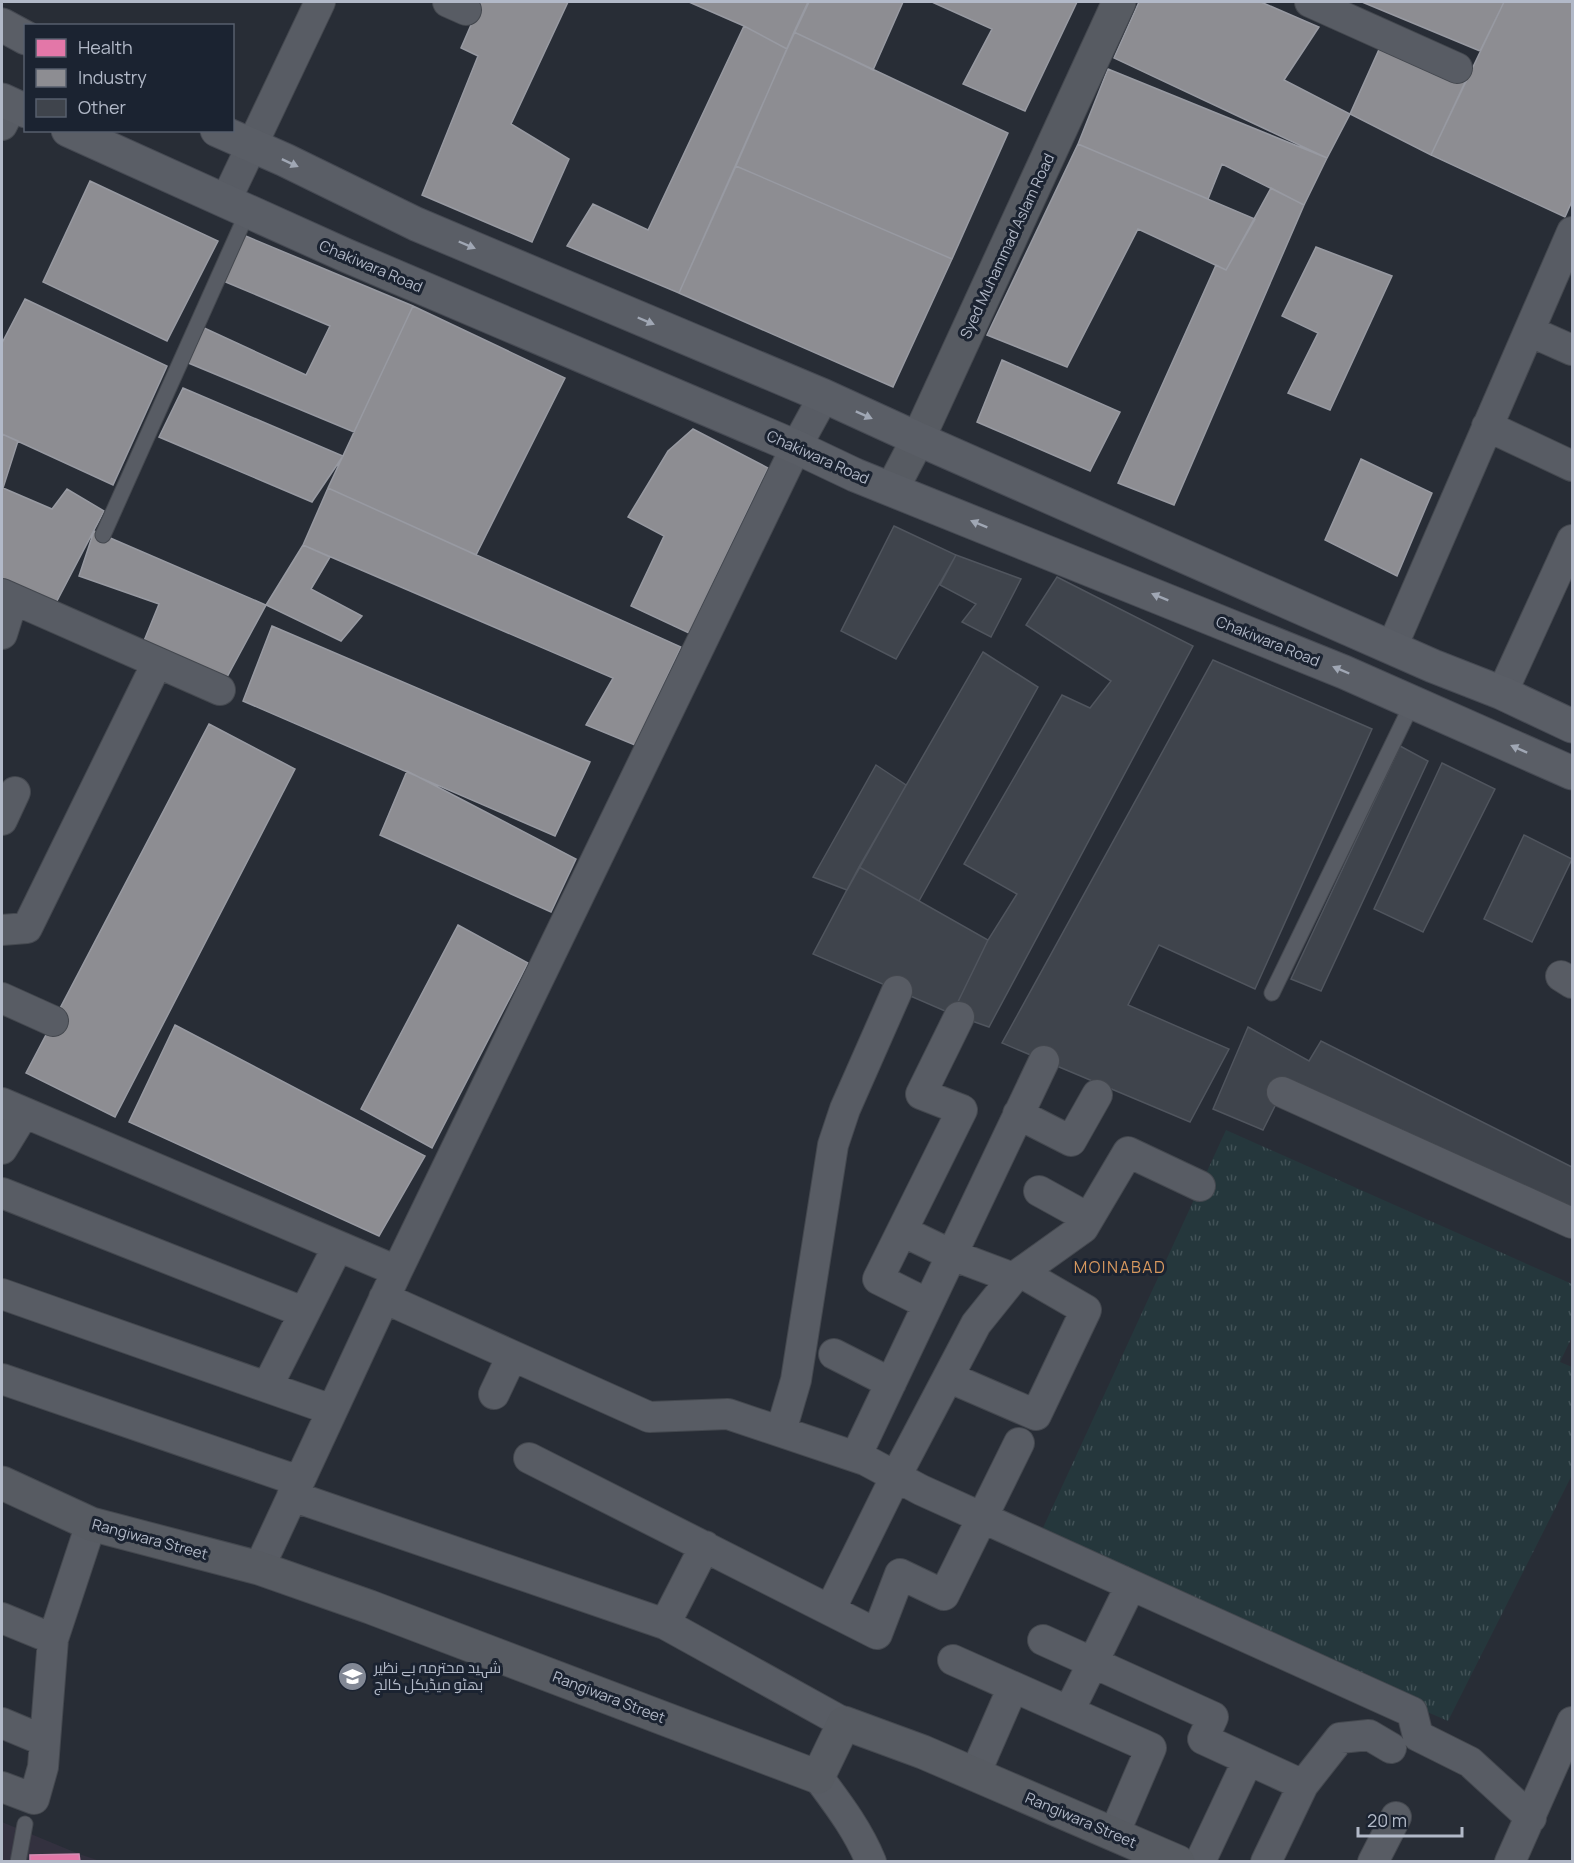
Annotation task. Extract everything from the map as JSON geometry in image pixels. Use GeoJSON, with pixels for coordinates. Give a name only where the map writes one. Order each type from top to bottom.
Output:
{"type":"FeatureCollection","features":[{"type":"Feature","properties":{"kind":"main road"},"geometry":{"type":"LineString","coordinates":[[2,25],[24,37]]}},
{"type":"Feature","properties":{"kind":"main road","name":"Chakiwara Road"},"geometry":{"type":"LineString","coordinates":[[72,132],[345,255],[855,474],[1344,672],[1572,773]]}},
{"type":"Feature","properties":{"kind":"main road"},"geometry":{"type":"LineString","coordinates":[[221,132],[285,160],[416,224],[824,396],[1433,666],[1502,693],[1572,726]]}},
{"type":"Feature","properties":{"kind":"street"},"geometry":{"type":"LineString","coordinates":[[236,206],[250,146],[320,2]]}},
{"type":"Feature","properties":{"kind":"street","name":"Syed Muhammad Aslam Road"},"geometry":{"type":"LineString","coordinates":[[892,489],[918,439],[1119,2]]}},
{"type":"Feature","properties":{"kind":"street"},"geometry":{"type":"LineString","coordinates":[[1310,2],[1457,68]]}},
{"type":"Feature","properties":{"kind":"street"},"geometry":{"type":"LineString","coordinates":[[1392,647],[1572,232]]}},
{"type":"Feature","properties":{"kind":"street"},"geometry":{"type":"LineString","coordinates":[[1529,331],[1572,350]]}},
{"type":"Feature","properties":{"kind":"street"},"geometry":{"type":"LineString","coordinates":[[259,1568],[391,1285],[796,447],[824,396]]}},
{"type":"Feature","properties":{"kind":"street"},"geometry":{"type":"LineString","coordinates":[[1486,426],[1572,466]]}},
{"type":"Feature","properties":{"kind":"street"},"geometry":{"type":"LineString","coordinates":[[1502,693],[1572,540]]}},
{"type":"Feature","properties":{"kind":"street"},"geometry":{"type":"LineString","coordinates":[[2,634],[7,597],[220,690]]}},
{"type":"Feature","properties":{"kind":"street"},"geometry":{"type":"LineString","coordinates":[[2,930],[27,928],[156,663]]}},
{"type":"Feature","properties":{"kind":"street"},"geometry":{"type":"LineString","coordinates":[[2,820],[15,792]]}},
{"type":"Feature","properties":{"kind":"street"},"geometry":{"type":"LineString","coordinates":[[781,1431],[796,1380],[833,1145],[845,1109],[897,991]]}},
{"type":"Feature","properties":{"kind":"street"},"geometry":{"type":"LineString","coordinates":[[2,998],[53,1021]]}},
{"type":"Feature","properties":{"kind":"street"},"geometry":{"type":"LineString","coordinates":[[928,1304],[878,1279],[962,1110],[921,1094],[959,1017]]}},
{"type":"Feature","properties":{"kind":"street"},"geometry":{"type":"LineString","coordinates":[[856,1456],[1044,1061]]}},
{"type":"Feature","properties":{"kind":"street"},"geometry":{"type":"LineString","coordinates":[[1282,1092],[1572,1223]]}},
{"type":"Feature","properties":{"kind":"street"},"geometry":{"type":"LineString","coordinates":[[1018,1114],[1071,1140],[1097,1095]]}},
{"type":"Feature","properties":{"kind":"street"},"geometry":{"type":"LineString","coordinates":[[2,1149],[13,1108],[338,1246],[391,1285],[512,1356],[649,1417],[728,1414],[856,1456],[981,1518],[1412,1712],[1418,1736],[1470,1762],[1531,1818]]}},
{"type":"Feature","properties":{"kind":"street"},"geometry":{"type":"LineString","coordinates":[[830,1610],[896,1476],[976,1324],[1017,1275],[1083,1228],[1128,1152],[1200,1186]]}},
{"type":"Feature","properties":{"kind":"street"},"geometry":{"type":"LineString","coordinates":[[1039,1191],[1088,1218]]}},
{"type":"Feature","properties":{"kind":"street"},"geometry":{"type":"LineString","coordinates":[[2,1193],[303,1312]]}},
{"type":"Feature","properties":{"kind":"street"},"geometry":{"type":"LineString","coordinates":[[902,1232],[952,1254],[1017,1275],[1086,1310],[1036,1415],[948,1377]]}},
{"type":"Feature","properties":{"kind":"street"},"geometry":{"type":"LineString","coordinates":[[267,1387],[338,1246]]}},
{"type":"Feature","properties":{"kind":"street"},"geometry":{"type":"LineString","coordinates":[[2,1294],[332,1410]]}},
{"type":"Feature","properties":{"kind":"street"},"geometry":{"type":"LineString","coordinates":[[834,1354],[891,1383]]}},
{"type":"Feature","properties":{"kind":"street"},"geometry":{"type":"LineString","coordinates":[[494,1394],[512,1356]]}},
{"type":"Feature","properties":{"kind":"street"},"geometry":{"type":"LineString","coordinates":[[2,1379],[665,1624],[844,1723],[818,1777],[848,1818],[871,1862]]}},
{"type":"Feature","properties":{"kind":"street"},"geometry":{"type":"LineString","coordinates":[[529,1458],[877,1634],[900,1574],[944,1595],[1019,1443]]}},
{"type":"Feature","properties":{"kind":"street","name":"Rangiwara Street"},"geometry":{"type":"LineString","coordinates":[[2,1483],[92,1524],[259,1568],[370,1607],[818,1777]]}},
{"type":"Feature","properties":{"kind":"street"},"geometry":{"type":"LineString","coordinates":[[2,1787],[34,1799],[43,1767],[52,1639],[92,1524]]}},
{"type":"Feature","properties":{"kind":"street"},"geometry":{"type":"LineString","coordinates":[[665,1624],[705,1546]]}},
{"type":"Feature","properties":{"kind":"street"},"geometry":{"type":"LineString","coordinates":[[1069,1711],[1131,1585]]}},
{"type":"Feature","properties":{"kind":"street"},"geometry":{"type":"LineString","coordinates":[[2,1618],[52,1639]]}},
{"type":"Feature","properties":{"kind":"street"},"geometry":{"type":"LineString","coordinates":[[1043,1640],[1213,1718],[1203,1739],[1303,1785]]}},
{"type":"Feature","properties":{"kind":"street"},"geometry":{"type":"LineString","coordinates":[[953,1660],[1151,1748],[1114,1834]]}},
{"type":"Feature","properties":{"kind":"street"},"geometry":{"type":"LineString","coordinates":[[975,1774],[1013,1687]]}},
{"type":"Feature","properties":{"kind":"street"},"geometry":{"type":"LineString","coordinates":[[1510,1862],[1572,1722]]}},
{"type":"Feature","properties":{"kind":"street"},"geometry":{"type":"LineString","coordinates":[[2,1723],[45,1741]]}},
{"type":"Feature","properties":{"kind":"street","name":"Rangiwara Street"},"geometry":{"type":"LineString","coordinates":[[844,1723],[923,1752],[1178,1862]]}},
{"type":"Feature","properties":{"kind":"street"},"geometry":{"type":"LineString","coordinates":[[1266,1862],[1303,1785],[1340,1738],[1369,1735],[1391,1748]]}},
{"type":"Feature","properties":{"kind":"street"},"geometry":{"type":"LineString","coordinates":[[1200,1862],[1248,1760]]}},
{"type":"Feature","properties":{"kind":"street"},"geometry":{"type":"LineString","coordinates":[[1373,1862],[1396,1817]]}},
{"type":"Feature","properties":{"kind":"lane"},"geometry":{"type":"LineString","coordinates":[[103,535],[236,206]]}},
{"type":"Feature","properties":{"kind":"lane"},"geometry":{"type":"LineString","coordinates":[[1272,993],[1413,702]]}},
{"type":"Feature","properties":{"kind":"lane"},"geometry":{"type":"LineString","coordinates":[[18,1862],[25,1824]]}},
{"type":"Feature","properties":{"kind":"shaded area"},"geometry":{"type":"Polygon","coordinates":[[[2,1822],[79,1854],[100,1861],[2,1861],[2,1822]]]}},
{"type":"Feature","properties":{"kind":"green space"},"geometry":{"type":"Polygon","coordinates":[[[1226,1130],[1572,1284],[1572,1337],[1560,1362],[1572,1367],[1572,1475],[1448,1721],[1036,1543],[1226,1130]]]}},
{"type":"Feature","properties":{"kind":"building: Health"},"geometry":{"type":"Polygon","coordinates":[[[79,1854],[80,1862],[30,1862],[30,1855],[79,1854]]]}},
{"type":"Feature","properties":{"kind":"building: Industry"},"geometry":{"type":"Polygon","coordinates":[[[481,2],[568,2],[511,124],[569,159],[532,242],[422,195],[478,56],[461,48],[481,2]]]}},
{"type":"Feature","properties":{"kind":"building: Industry"},"geometry":{"type":"Polygon","coordinates":[[[689,2],[809,2],[787,49],[744,26],[689,2]]]}},
{"type":"Feature","properties":{"kind":"building: Industry"},"geometry":{"type":"Polygon","coordinates":[[[808,2],[903,2],[873,70],[794,32],[808,2]]]}},
{"type":"Feature","properties":{"kind":"building: Industry"},"geometry":{"type":"Polygon","coordinates":[[[932,2],[1077,2],[1025,111],[963,84],[992,29],[932,2]]]}},
{"type":"Feature","properties":{"kind":"building: Industry"},"geometry":{"type":"Polygon","coordinates":[[[1139,2],[1261,2],[1319,27],[1284,80],[1350,114],[1327,158],[1114,58],[1139,2]]]}},
{"type":"Feature","properties":{"kind":"building: Industry"},"geometry":{"type":"Polygon","coordinates":[[[1362,2],[1504,2],[1480,51],[1362,2]]]}},
{"type":"Feature","properties":{"kind":"building: Industry"},"geometry":{"type":"Polygon","coordinates":[[[1504,2],[1572,2],[1572,201],[1565,217],[1431,155],[1504,2]]]}},
{"type":"Feature","properties":{"kind":"building: Industry"},"geometry":{"type":"Polygon","coordinates":[[[744,26],[787,49],[679,293],[567,246],[593,204],[648,230],[744,26]]]}},
{"type":"Feature","properties":{"kind":"building: Industry"},"geometry":{"type":"Polygon","coordinates":[[[794,32],[1008,133],[952,259],[736,166],[794,32]]]}},
{"type":"Feature","properties":{"kind":"building: Industry"},"geometry":{"type":"Polygon","coordinates":[[[1381,45],[1466,80],[1431,155],[1350,114],[1381,45]]]}},
{"type":"Feature","properties":{"kind":"building: Industry"},"geometry":{"type":"Polygon","coordinates":[[[1108,69],[1327,158],[1304,205],[1222,164],[1208,199],[1078,144],[1108,69]]]}},
{"type":"Feature","properties":{"kind":"building: Industry"},"geometry":{"type":"Polygon","coordinates":[[[1078,144],[1255,219],[1226,270],[1138,229],[1067,367],[987,335],[1078,144]]]}},
{"type":"Feature","properties":{"kind":"building: Industry"},"geometry":{"type":"Polygon","coordinates":[[[736,166],[952,259],[893,387],[679,293],[736,166]]]}},
{"type":"Feature","properties":{"kind":"building: Industry"},"geometry":{"type":"Polygon","coordinates":[[[90,181],[218,241],[167,341],[43,282],[90,181]]]}},
{"type":"Feature","properties":{"kind":"building: Industry"},"geometry":{"type":"Polygon","coordinates":[[[1271,188],[1304,205],[1174,505],[1118,483],[1216,265],[1226,270],[1271,188]]]}},
{"type":"Feature","properties":{"kind":"building: Industry"},"geometry":{"type":"Polygon","coordinates":[[[241,234],[413,306],[354,432],[186,362],[200,326],[306,375],[330,326],[221,280],[241,234]]]}},
{"type":"Feature","properties":{"kind":"building: Industry"},"geometry":{"type":"Polygon","coordinates":[[[1316,247],[1392,276],[1330,410],[1288,393],[1318,333],[1282,316],[1316,247]]]}},
{"type":"Feature","properties":{"kind":"building: Industry"},"geometry":{"type":"Polygon","coordinates":[[[25,299],[167,366],[113,485],[2,434],[2,343],[25,299]]]}},
{"type":"Feature","properties":{"kind":"building: Industry"},"geometry":{"type":"Polygon","coordinates":[[[413,306],[565,378],[476,555],[328,488],[413,306]]]}},
{"type":"Feature","properties":{"kind":"building: Industry"},"geometry":{"type":"Polygon","coordinates":[[[1002,360],[1120,412],[1090,471],[977,422],[1002,360]]]}},
{"type":"Feature","properties":{"kind":"building: Industry"},"geometry":{"type":"Polygon","coordinates":[[[183,388],[343,456],[312,502],[159,437],[183,388]]]}},
{"type":"Feature","properties":{"kind":"building: Industry"},"geometry":{"type":"Polygon","coordinates":[[[693,429],[768,468],[689,633],[631,606],[664,536],[628,517],[668,451],[693,429]]]}},
{"type":"Feature","properties":{"kind":"building: Industry"},"geometry":{"type":"Polygon","coordinates":[[[2,434],[18,441],[3,488],[52,509],[67,489],[104,511],[47,620],[2,598],[2,434]]]}},
{"type":"Feature","properties":{"kind":"building: Industry"},"geometry":{"type":"Polygon","coordinates":[[[1361,459],[1432,493],[1397,576],[1325,540],[1361,459]]]}},
{"type":"Feature","properties":{"kind":"building: Industry"},"geometry":{"type":"Polygon","coordinates":[[[328,488],[681,647],[635,745],[586,725],[613,678],[303,545],[328,488]]]}},
{"type":"Feature","properties":{"kind":"building: Industry"},"geometry":{"type":"Polygon","coordinates":[[[94,531],[266,605],[220,690],[139,653],[159,604],[79,576],[94,531]]]}},
{"type":"Feature","properties":{"kind":"building: Industry"},"geometry":{"type":"Polygon","coordinates":[[[303,545],[330,557],[311,589],[362,616],[341,641],[266,605],[303,545]]]}},
{"type":"Feature","properties":{"kind":"building: Industry"},"geometry":{"type":"Polygon","coordinates":[[[272,626],[590,762],[555,836],[243,701],[272,626]]]}},
{"type":"Feature","properties":{"kind":"building: Industry"},"geometry":{"type":"Polygon","coordinates":[[[209,724],[295,769],[115,1117],[26,1073],[209,724]]]}},
{"type":"Feature","properties":{"kind":"building: Industry"},"geometry":{"type":"Polygon","coordinates":[[[407,771],[576,859],[551,912],[380,835],[407,771]]]}},
{"type":"Feature","properties":{"kind":"building: Industry"},"geometry":{"type":"Polygon","coordinates":[[[458,925],[528,963],[432,1148],[361,1109],[458,925]]]}},
{"type":"Feature","properties":{"kind":"building: Industry"},"geometry":{"type":"Polygon","coordinates":[[[175,1025],[425,1156],[379,1236],[129,1122],[175,1025]]]}},
{"type":"Feature","properties":{"kind":"building: Other"},"geometry":{"type":"Polygon","coordinates":[[[894,526],[956,555],[896,659],[841,631],[894,526]]]}},
{"type":"Feature","properties":{"kind":"building: Other"},"geometry":{"type":"Polygon","coordinates":[[[956,555],[1021,579],[991,637],[962,622],[976,604],[940,585],[956,555]]]}},
{"type":"Feature","properties":{"kind":"building: Other"},"geometry":{"type":"Polygon","coordinates":[[[1057,577],[1193,646],[989,1027],[952,1014],[988,940],[1017,894],[964,864],[1062,695],[1090,708],[1111,681],[1026,625],[1057,577]]]}},
{"type":"Feature","properties":{"kind":"building: Other"},"geometry":{"type":"Polygon","coordinates":[[[983,652],[1038,687],[919,901],[859,867],[983,652]]]}},
{"type":"Feature","properties":{"kind":"building: Other"},"geometry":{"type":"Polygon","coordinates":[[[1213,660],[1372,729],[1255,989],[1159,945],[1128,1005],[1229,1049],[1190,1122],[1002,1043],[1213,660]]]}},
{"type":"Feature","properties":{"kind":"building: Other"},"geometry":{"type":"Polygon","coordinates":[[[1400,746],[1428,761],[1321,991],[1291,979],[1400,746]]]}},
{"type":"Feature","properties":{"kind":"building: Other"},"geometry":{"type":"Polygon","coordinates":[[[1442,763],[1495,789],[1423,932],[1374,909],[1442,763]]]}},
{"type":"Feature","properties":{"kind":"building: Other"},"geometry":{"type":"Polygon","coordinates":[[[876,765],[906,785],[847,890],[813,877],[876,765]]]}},
{"type":"Feature","properties":{"kind":"building: Other"},"geometry":{"type":"Polygon","coordinates":[[[1524,835],[1572,859],[1532,942],[1484,919],[1524,835]]]}},
{"type":"Feature","properties":{"kind":"building: Other"},"geometry":{"type":"Polygon","coordinates":[[[859,867],[988,940],[952,1014],[813,954],[859,867]]]}},
{"type":"Feature","properties":{"kind":"building: Other"},"geometry":{"type":"Polygon","coordinates":[[[1248,1027],[1309,1061],[1321,1041],[1572,1167],[1572,1214],[1282,1092],[1263,1130],[1213,1109],[1248,1027]]]}},
{"type":"Feature","properties":{"kind":"place","name":"شہید محترمہ بے نظیر بھٹو میڈیکل کالج"},"geometry":{"type":"Point","coordinates":[353,1676]}},
{"type":"Feature","properties":{"kind":"district","name":"MOINABAD"},"geometry":{"type":"Point","coordinates":[1120,1267]}}]}
